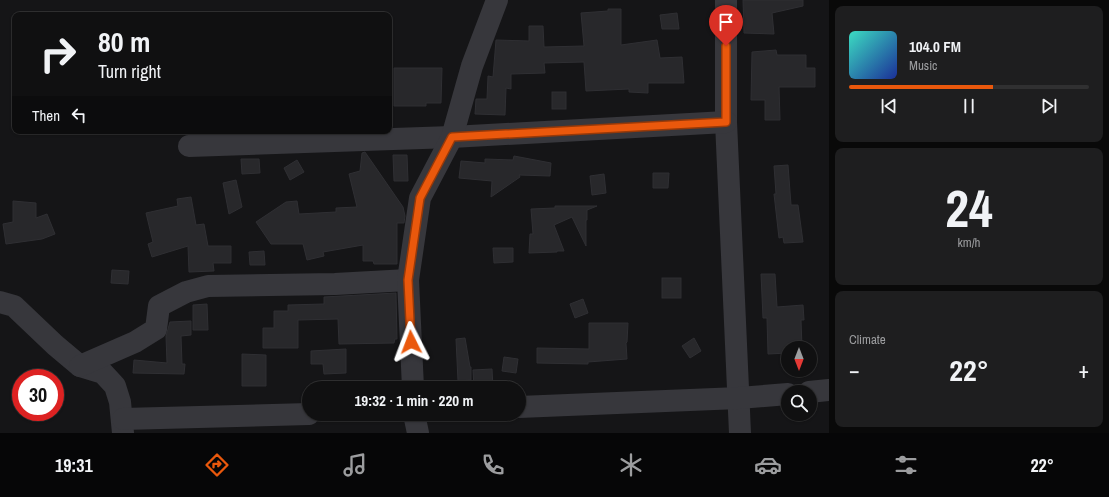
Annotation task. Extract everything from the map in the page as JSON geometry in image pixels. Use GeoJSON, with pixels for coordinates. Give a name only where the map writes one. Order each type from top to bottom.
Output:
{"type":"FeatureCollection","features":[{"type":"Feature","properties":{"kind":"street"},"geometry":{"type":"LineString","coordinates":[[413,381],[408,280],[420,198],[452,137],[472,66],[497,0]]}},
{"type":"Feature","properties":{"kind":"street"},"geometry":{"type":"LineString","coordinates":[[726,0],[726,122],[740,433]]}},
{"type":"Feature","properties":{"kind":"street"},"geometry":{"type":"LineString","coordinates":[[189,146],[452,137],[726,122]]}},
{"type":"Feature","properties":{"kind":"street"},"geometry":{"type":"LineString","coordinates":[[80,366],[135,342],[156,329],[158,306],[186,292],[208,286],[335,284],[408,280]]}},
{"type":"Feature","properties":{"kind":"street"},"geometry":{"type":"LineString","coordinates":[[0,302],[14,306],[54,345],[80,366],[103,373],[115,386],[120,402],[123,426],[302,414]]}},
{"type":"Feature","properties":{"kind":"street"},"geometry":{"type":"LineString","coordinates":[[817,391],[829,390]]}},
{"type":"Feature","properties":{"kind":"street"},"geometry":{"type":"LineString","coordinates":[[526,407],[739,398],[781,395]]}},
{"type":"Feature","properties":{"kind":"street"},"geometry":{"type":"LineString","coordinates":[[415,421],[418,433]]}},
{"type":"Feature","properties":{"kind":"building"},"geometry":{"type":"Polygon","coordinates":[[[743,0],[803,0],[803,6],[772,13],[774,34],[744,33],[743,0]]]}},
{"type":"Feature","properties":{"kind":"building"},"geometry":{"type":"Polygon","coordinates":[[[608,9],[621,9],[621,45],[657,40],[660,58],[682,57],[684,83],[648,83],[648,93],[629,92],[629,89],[586,91],[584,62],[544,63],[545,73],[511,74],[511,89],[506,88],[505,115],[475,114],[476,99],[487,99],[488,76],[493,77],[496,40],[529,41],[529,26],[543,26],[544,47],[584,46],[581,13],[608,11],[608,9]]]}},
{"type":"Feature","properties":{"kind":"building"},"geometry":{"type":"Polygon","coordinates":[[[677,13],[679,29],[662,29],[660,15],[677,13]]]}},
{"type":"Feature","properties":{"kind":"building"},"geometry":{"type":"Polygon","coordinates":[[[776,50],[777,55],[806,55],[806,68],[815,68],[815,87],[779,87],[780,120],[765,120],[765,100],[751,100],[752,52],[776,50]]]}},
{"type":"Feature","properties":{"kind":"building"},"geometry":{"type":"Polygon","coordinates":[[[394,68],[442,68],[441,103],[426,103],[426,106],[394,106],[394,68]]]}},
{"type":"Feature","properties":{"kind":"building"},"geometry":{"type":"Polygon","coordinates":[[[552,92],[566,92],[566,109],[552,109],[552,92]]]}},
{"type":"Feature","properties":{"kind":"building"},"geometry":{"type":"Polygon","coordinates":[[[365,152],[403,207],[405,216],[404,223],[397,223],[397,264],[374,264],[373,261],[363,261],[363,245],[323,252],[324,256],[307,260],[303,244],[271,244],[256,222],[286,202],[297,201],[299,214],[336,212],[336,208],[357,207],[349,174],[360,171],[362,153],[365,152]]]}},
{"type":"Feature","properties":{"kind":"building"},"geometry":{"type":"Polygon","coordinates":[[[393,155],[407,155],[408,181],[394,181],[393,155]]]}},
{"type":"Feature","properties":{"kind":"building"},"geometry":{"type":"Polygon","coordinates":[[[514,156],[551,163],[550,176],[519,175],[520,177],[491,197],[492,181],[459,178],[461,161],[485,163],[485,159],[513,160],[514,156]]]}},
{"type":"Feature","properties":{"kind":"building"},"geometry":{"type":"Polygon","coordinates":[[[241,159],[259,159],[260,173],[242,174],[241,159]]]}},
{"type":"Feature","properties":{"kind":"building"},"geometry":{"type":"Polygon","coordinates":[[[297,160],[304,172],[290,180],[284,168],[297,160]]]}},
{"type":"Feature","properties":{"kind":"building"},"geometry":{"type":"Polygon","coordinates":[[[788,165],[791,205],[798,205],[803,242],[784,243],[783,237],[779,238],[774,194],[776,194],[774,166],[788,165]]]}},
{"type":"Feature","properties":{"kind":"building"},"geometry":{"type":"Polygon","coordinates":[[[653,173],[669,173],[668,188],[653,188],[653,173]]]}},
{"type":"Feature","properties":{"kind":"building"},"geometry":{"type":"Polygon","coordinates":[[[604,174],[606,193],[592,195],[590,176],[604,174]]]}},
{"type":"Feature","properties":{"kind":"building"},"geometry":{"type":"Polygon","coordinates":[[[236,180],[242,207],[229,214],[223,183],[236,180]]]}},
{"type":"Feature","properties":{"kind":"building"},"geometry":{"type":"Polygon","coordinates":[[[191,197],[196,225],[204,224],[208,246],[231,246],[231,263],[213,263],[214,271],[189,272],[188,246],[152,257],[148,244],[153,242],[146,213],[178,206],[177,199],[191,197]]]}},
{"type":"Feature","properties":{"kind":"building"},"geometry":{"type":"Polygon","coordinates":[[[13,201],[36,203],[36,218],[47,214],[55,234],[42,239],[6,244],[3,224],[13,222],[13,201]]]}},
{"type":"Feature","properties":{"kind":"building"},"geometry":{"type":"Polygon","coordinates":[[[555,206],[597,206],[587,210],[586,246],[572,217],[554,225],[564,251],[529,253],[530,234],[533,234],[531,209],[555,208],[555,206]]]}},
{"type":"Feature","properties":{"kind":"building"},"geometry":{"type":"Polygon","coordinates":[[[493,248],[513,248],[513,262],[494,263],[493,248]]]}},
{"type":"Feature","properties":{"kind":"building"},"geometry":{"type":"Polygon","coordinates":[[[264,251],[265,265],[250,265],[249,252],[264,251]]]}},
{"type":"Feature","properties":{"kind":"building"},"geometry":{"type":"Polygon","coordinates":[[[112,270],[129,271],[128,284],[111,283],[112,270]]]}},
{"type":"Feature","properties":{"kind":"building"},"geometry":{"type":"Polygon","coordinates":[[[761,274],[775,274],[777,307],[803,305],[804,320],[801,320],[802,341],[781,341],[781,353],[768,354],[767,318],[763,318],[761,274]]]}},
{"type":"Feature","properties":{"kind":"building"},"geometry":{"type":"Polygon","coordinates":[[[662,278],[681,278],[681,298],[662,298],[662,278]]]}},
{"type":"Feature","properties":{"kind":"building"},"geometry":{"type":"Polygon","coordinates":[[[396,293],[397,339],[395,339],[394,343],[339,344],[338,319],[298,320],[298,348],[263,348],[263,328],[274,328],[274,311],[288,311],[288,305],[324,304],[324,297],[396,293]]]}},
{"type":"Feature","properties":{"kind":"building"},"geometry":{"type":"Polygon","coordinates":[[[583,299],[588,313],[575,318],[570,304],[583,299]]]}},
{"type":"Feature","properties":{"kind":"building"},"geometry":{"type":"Polygon","coordinates":[[[207,304],[208,330],[193,330],[193,305],[207,304]]]}},
{"type":"Feature","properties":{"kind":"building"},"geometry":{"type":"Polygon","coordinates":[[[191,321],[191,335],[181,336],[182,364],[185,364],[184,374],[133,373],[134,360],[167,363],[166,336],[170,322],[191,321]]]}},
{"type":"Feature","properties":{"kind":"building"},"geometry":{"type":"Polygon","coordinates":[[[589,323],[628,323],[626,343],[627,359],[588,362],[588,364],[537,363],[537,348],[589,349],[589,323]]]}},
{"type":"Feature","properties":{"kind":"building"},"geometry":{"type":"Polygon","coordinates":[[[465,338],[471,367],[471,380],[458,381],[456,339],[465,338]]]}},
{"type":"Feature","properties":{"kind":"building"},"geometry":{"type":"Polygon","coordinates":[[[694,338],[701,351],[690,358],[682,346],[694,338]]]}},
{"type":"Feature","properties":{"kind":"building"},"geometry":{"type":"Polygon","coordinates":[[[346,349],[346,373],[324,374],[323,364],[311,364],[311,351],[346,349]]]}},
{"type":"Feature","properties":{"kind":"building"},"geometry":{"type":"Polygon","coordinates":[[[242,354],[266,355],[266,386],[242,386],[242,354]]]}},
{"type":"Feature","properties":{"kind":"building"},"geometry":{"type":"Polygon","coordinates":[[[504,357],[518,359],[516,373],[502,371],[504,357]]]}},
{"type":"Feature","properties":{"kind":"building"},"geometry":{"type":"Polygon","coordinates":[[[492,369],[493,381],[474,381],[473,370],[492,369]]]}},
{"type":"Feature","properties":{"kind":"route"},"geometry":{"type":"LineString","coordinates":[[411,342],[408,280],[420,198],[452,137],[726,122],[726,46]]}}]}
